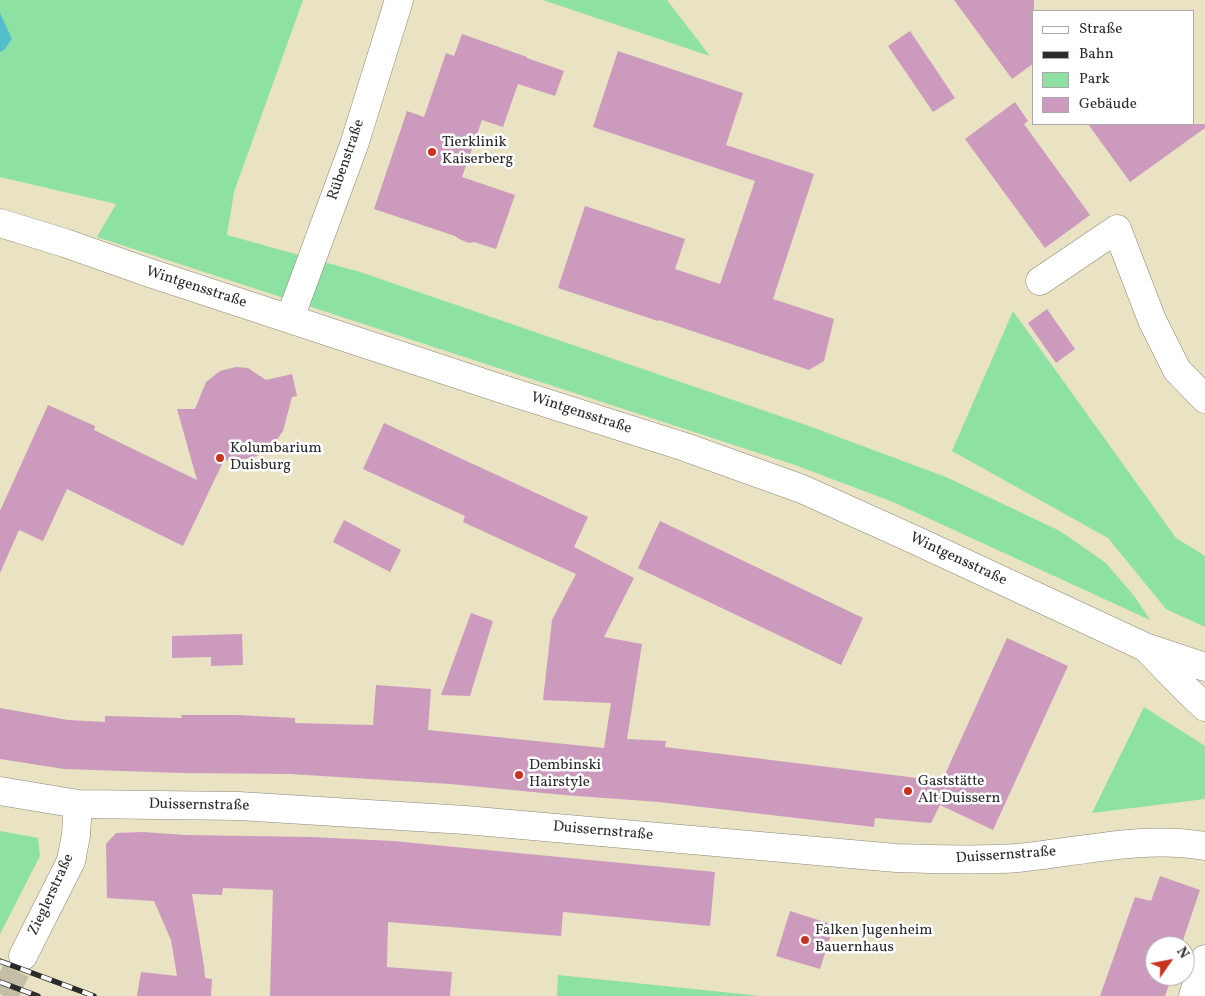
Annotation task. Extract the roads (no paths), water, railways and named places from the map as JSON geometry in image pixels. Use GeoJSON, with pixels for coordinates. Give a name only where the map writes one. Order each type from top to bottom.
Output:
{"type":"FeatureCollection","features":[{"type":"Feature","properties":{"kind":"street","name":"Rübenstraße"},"geometry":{"type":"LineString","coordinates":[[290,318],[354,145],[399,0]]}},
{"type":"Feature","properties":{"kind":"street","name":"Wintgensstraße"},"geometry":{"type":"LineString","coordinates":[[0,223],[685,447],[802,489],[916,540],[1145,648],[1205,667]]}},
{"type":"Feature","properties":{"kind":"street"},"geometry":{"type":"LineString","coordinates":[[1040,281],[1117,230],[1152,320],[1177,370],[1205,399]]}},
{"type":"Feature","properties":{"kind":"street","name":"Wintgensstraße"},"geometry":{"type":"LineString","coordinates":[[1145,648],[1195,692],[1205,707]]}},
{"type":"Feature","properties":{"kind":"street","name":"Duissernstraße"},"geometry":{"type":"LineString","coordinates":[[0,791],[78,804],[239,806],[465,820],[896,858],[956,860],[1018,858],[1146,842],[1205,846]]}},
{"type":"Feature","properties":{"kind":"street","name":"Zieglerstraße"},"geometry":{"type":"LineString","coordinates":[[23,956],[71,861],[76,835],[78,804]]}},
{"type":"Feature","properties":{"kind":"street"},"geometry":{"type":"LineString","coordinates":[[1193,996],[1205,959]]}},
{"type":"Feature","properties":{"kind":"water"},"geometry":{"type":"Polygon","coordinates":[[[0,13],[12,39],[4,50],[0,52],[0,13]]]}},
{"type":"Feature","properties":{"kind":"tunnel"},"geometry":{"type":"LineString","coordinates":[[4,996],[23,956]]}},
{"type":"Feature","properties":{"kind":"railway"},"geometry":{"type":"LineString","coordinates":[[0,961],[94,996]]}},
{"type":"Feature","properties":{"kind":"railway"},"geometry":{"type":"LineString","coordinates":[[0,982],[38,996]]}},
{"type":"Feature","properties":{"kind":"place","name":"Tierklinik Kaiserberg"},"geometry":{"type":"Point","coordinates":[432,152]}},
{"type":"Feature","properties":{"kind":"place","name":"Kolumbarium Duisburg"},"geometry":{"type":"Point","coordinates":[220,458]}},
{"type":"Feature","properties":{"kind":"place","name":"Dembinski Hairstyle"},"geometry":{"type":"Point","coordinates":[519,775]}},
{"type":"Feature","properties":{"kind":"place","name":"Gaststätte Alt Duissern"},"geometry":{"type":"Point","coordinates":[908,791]}},
{"type":"Feature","properties":{"kind":"place","name":"Falken Jugenheim Bauernhaus"},"geometry":{"type":"Point","coordinates":[805,940]}}]}
